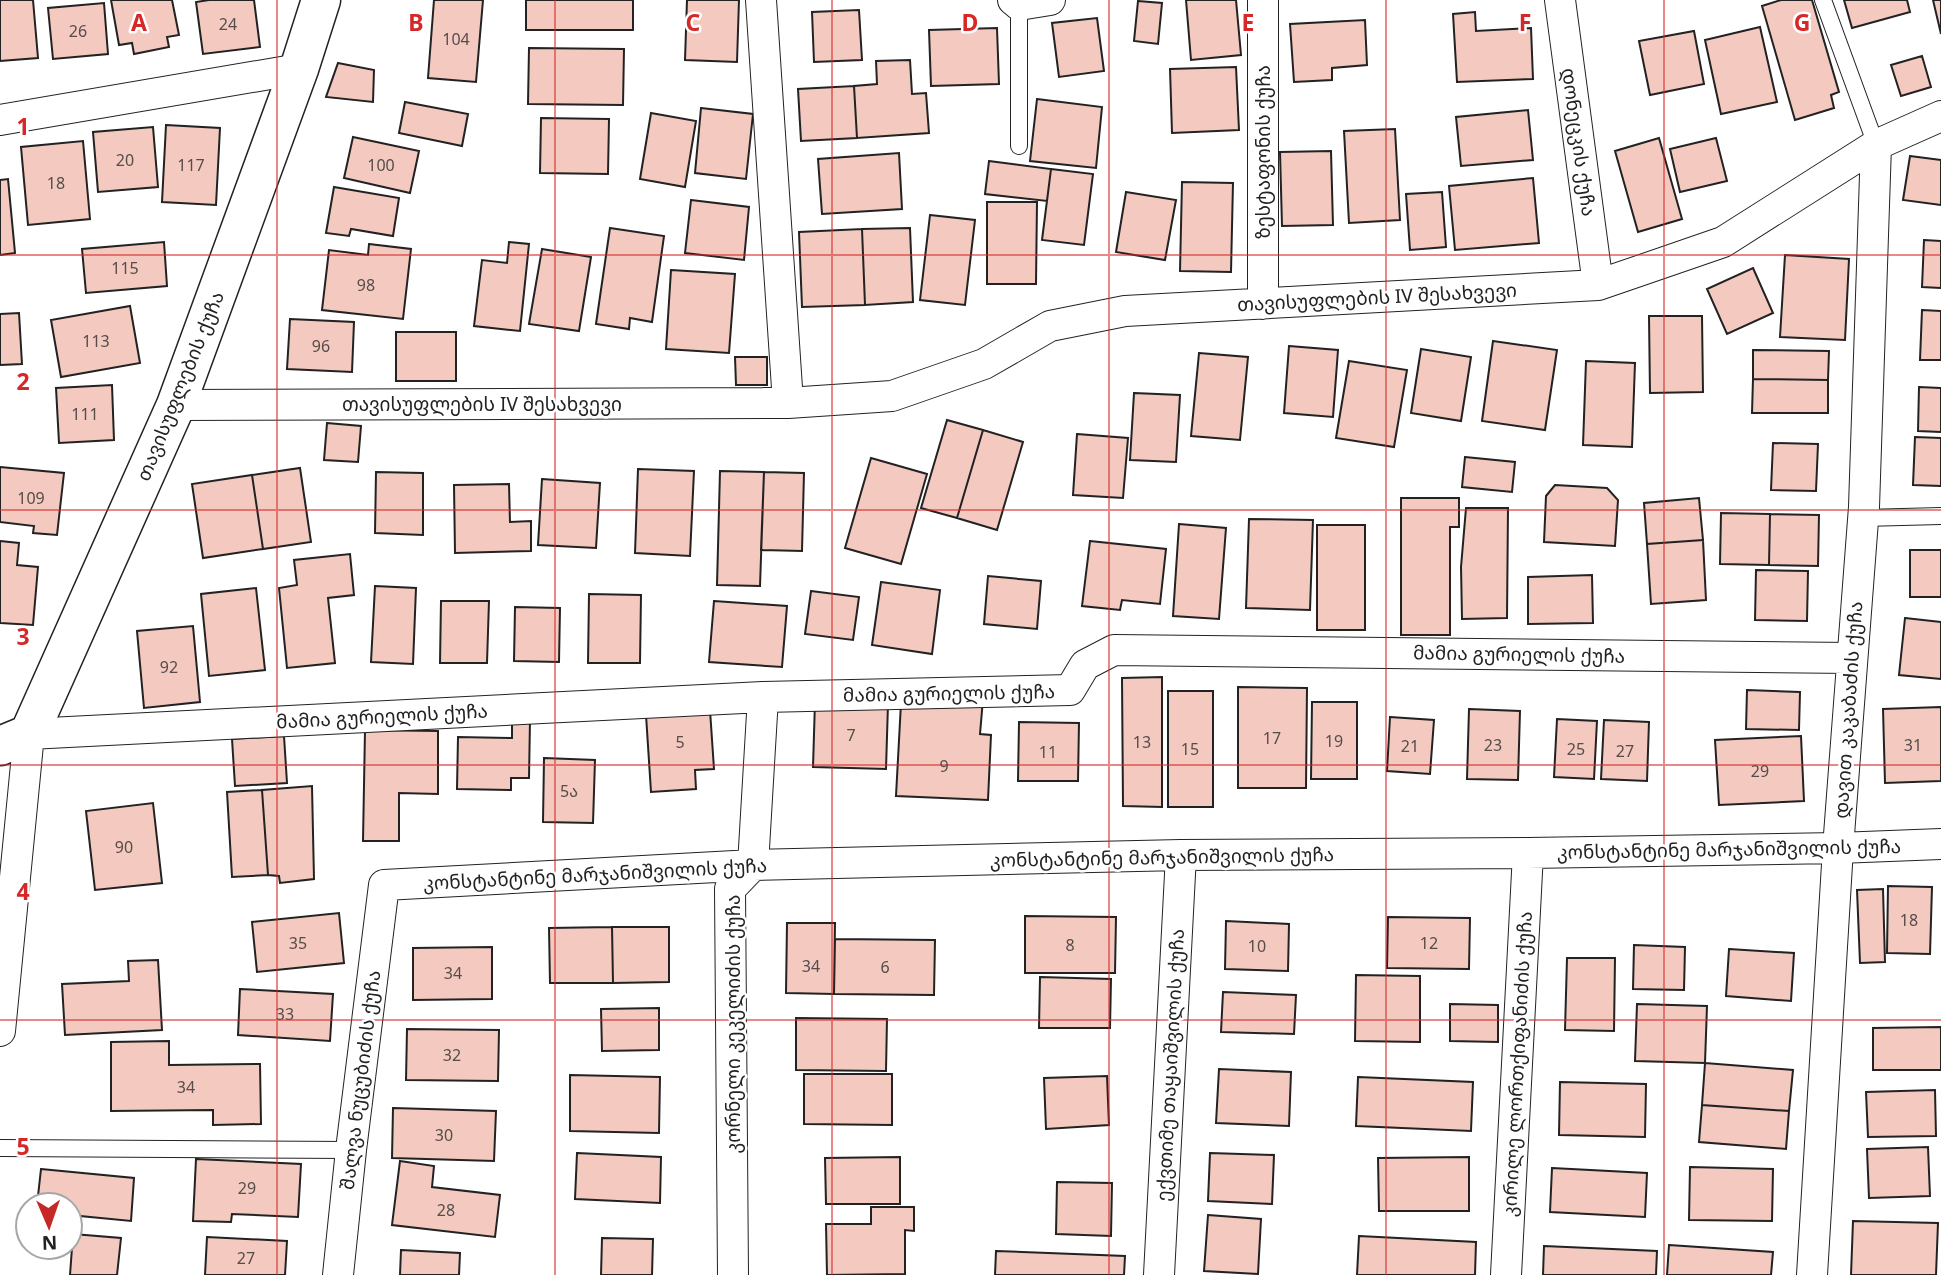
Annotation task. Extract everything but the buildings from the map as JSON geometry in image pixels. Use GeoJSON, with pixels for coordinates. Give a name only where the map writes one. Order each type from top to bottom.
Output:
{"type":"FeatureCollection","features":[{"type":"Feature","properties":{"kind":"street","name":"თავისუფლების ქუჩა"},"geometry":{"type":"LineString","coordinates":[[15,740],[176,405],[299,69],[321,0]]}},
{"type":"Feature","properties":{"kind":"street"},"geometry":{"type":"LineString","coordinates":[[761,0],[788,402]]}},
{"type":"Feature","properties":{"kind":"street"},"geometry":{"type":"LineString","coordinates":[[1016,3],[1050,0]]}},
{"type":"Feature","properties":{"kind":"street","name":"ზესტაფონის ქუჩა"},"geometry":{"type":"LineString","coordinates":[[1263,0],[1264,304]]}},
{"type":"Feature","properties":{"kind":"street","name":"დონეცკის ქუჩა"},"geometry":{"type":"LineString","coordinates":[[1560,0],[1598,285]]}},
{"type":"Feature","properties":{"kind":"street"},"geometry":{"type":"LineString","coordinates":[[0,120],[299,69]]}},
{"type":"Feature","properties":{"kind":"street","name":"თავისუფლების IV შესახვევი"},"geometry":{"type":"LineString","coordinates":[[176,405],[788,402],[892,396],[984,364],[1051,326],[1125,311],[1598,285],[1723,242],[1876,145],[1941,116]]}},
{"type":"Feature","properties":{"kind":"street","name":"დავით კაკაბაძის ქუჩა"},"geometry":{"type":"LineString","coordinates":[[1812,1275],[1838,848],[1863,518],[1876,145]]}},
{"type":"Feature","properties":{"kind":"street","name":"მამია გურიელის ქუჩა"},"geometry":{"type":"LineString","coordinates":[[15,740],[763,697],[1070,690],[1085,665],[1114,650],[1852,658]]}},
{"type":"Feature","properties":{"kind":"street"},"geometry":{"type":"LineString","coordinates":[[753,864],[763,697]]}},
{"type":"Feature","properties":{"kind":"street"},"geometry":{"type":"LineString","coordinates":[[0,1031],[15,740]]}},
{"type":"Feature","properties":{"kind":"street","name":"კონსტანტინე მარჯანიშვილის ქუჩა"},"geometry":{"type":"LineString","coordinates":[[384,885],[753,864],[1181,855],[1838,848],[1941,844]]}},
{"type":"Feature","properties":{"kind":"street","name":"კირილე ლორთქიფანიძის ქუჩა"},"geometry":{"type":"LineString","coordinates":[[1506,1275],[1528,853]]}},
{"type":"Feature","properties":{"kind":"street","name":"ექვთიმე თაყაიშვილის ქუჩა"},"geometry":{"type":"LineString","coordinates":[[1159,1275],[1181,855]]}},
{"type":"Feature","properties":{"kind":"street","name":"კორნელი კეკელიძის ქუჩა"},"geometry":{"type":"LineString","coordinates":[[733,1275],[730,889],[753,864]]}},
{"type":"Feature","properties":{"kind":"street","name":"შალვა ნუცუბიძის ქუჩა"},"geometry":{"type":"LineString","coordinates":[[338,1275],[384,885]]}},
{"type":"Feature","properties":{"kind":"lane"},"geometry":{"type":"LineString","coordinates":[[1823,0],[1876,145]]}},
{"type":"Feature","properties":{"kind":"lane"},"geometry":{"type":"LineString","coordinates":[[1016,3],[1019,146]]}},
{"type":"Feature","properties":{"kind":"lane"},"geometry":{"type":"LineString","coordinates":[[1863,518],[1941,516]]}},
{"type":"Feature","properties":{"kind":"lane"},"geometry":{"type":"LineString","coordinates":[[0,1148],[351,1150]]}}]}
